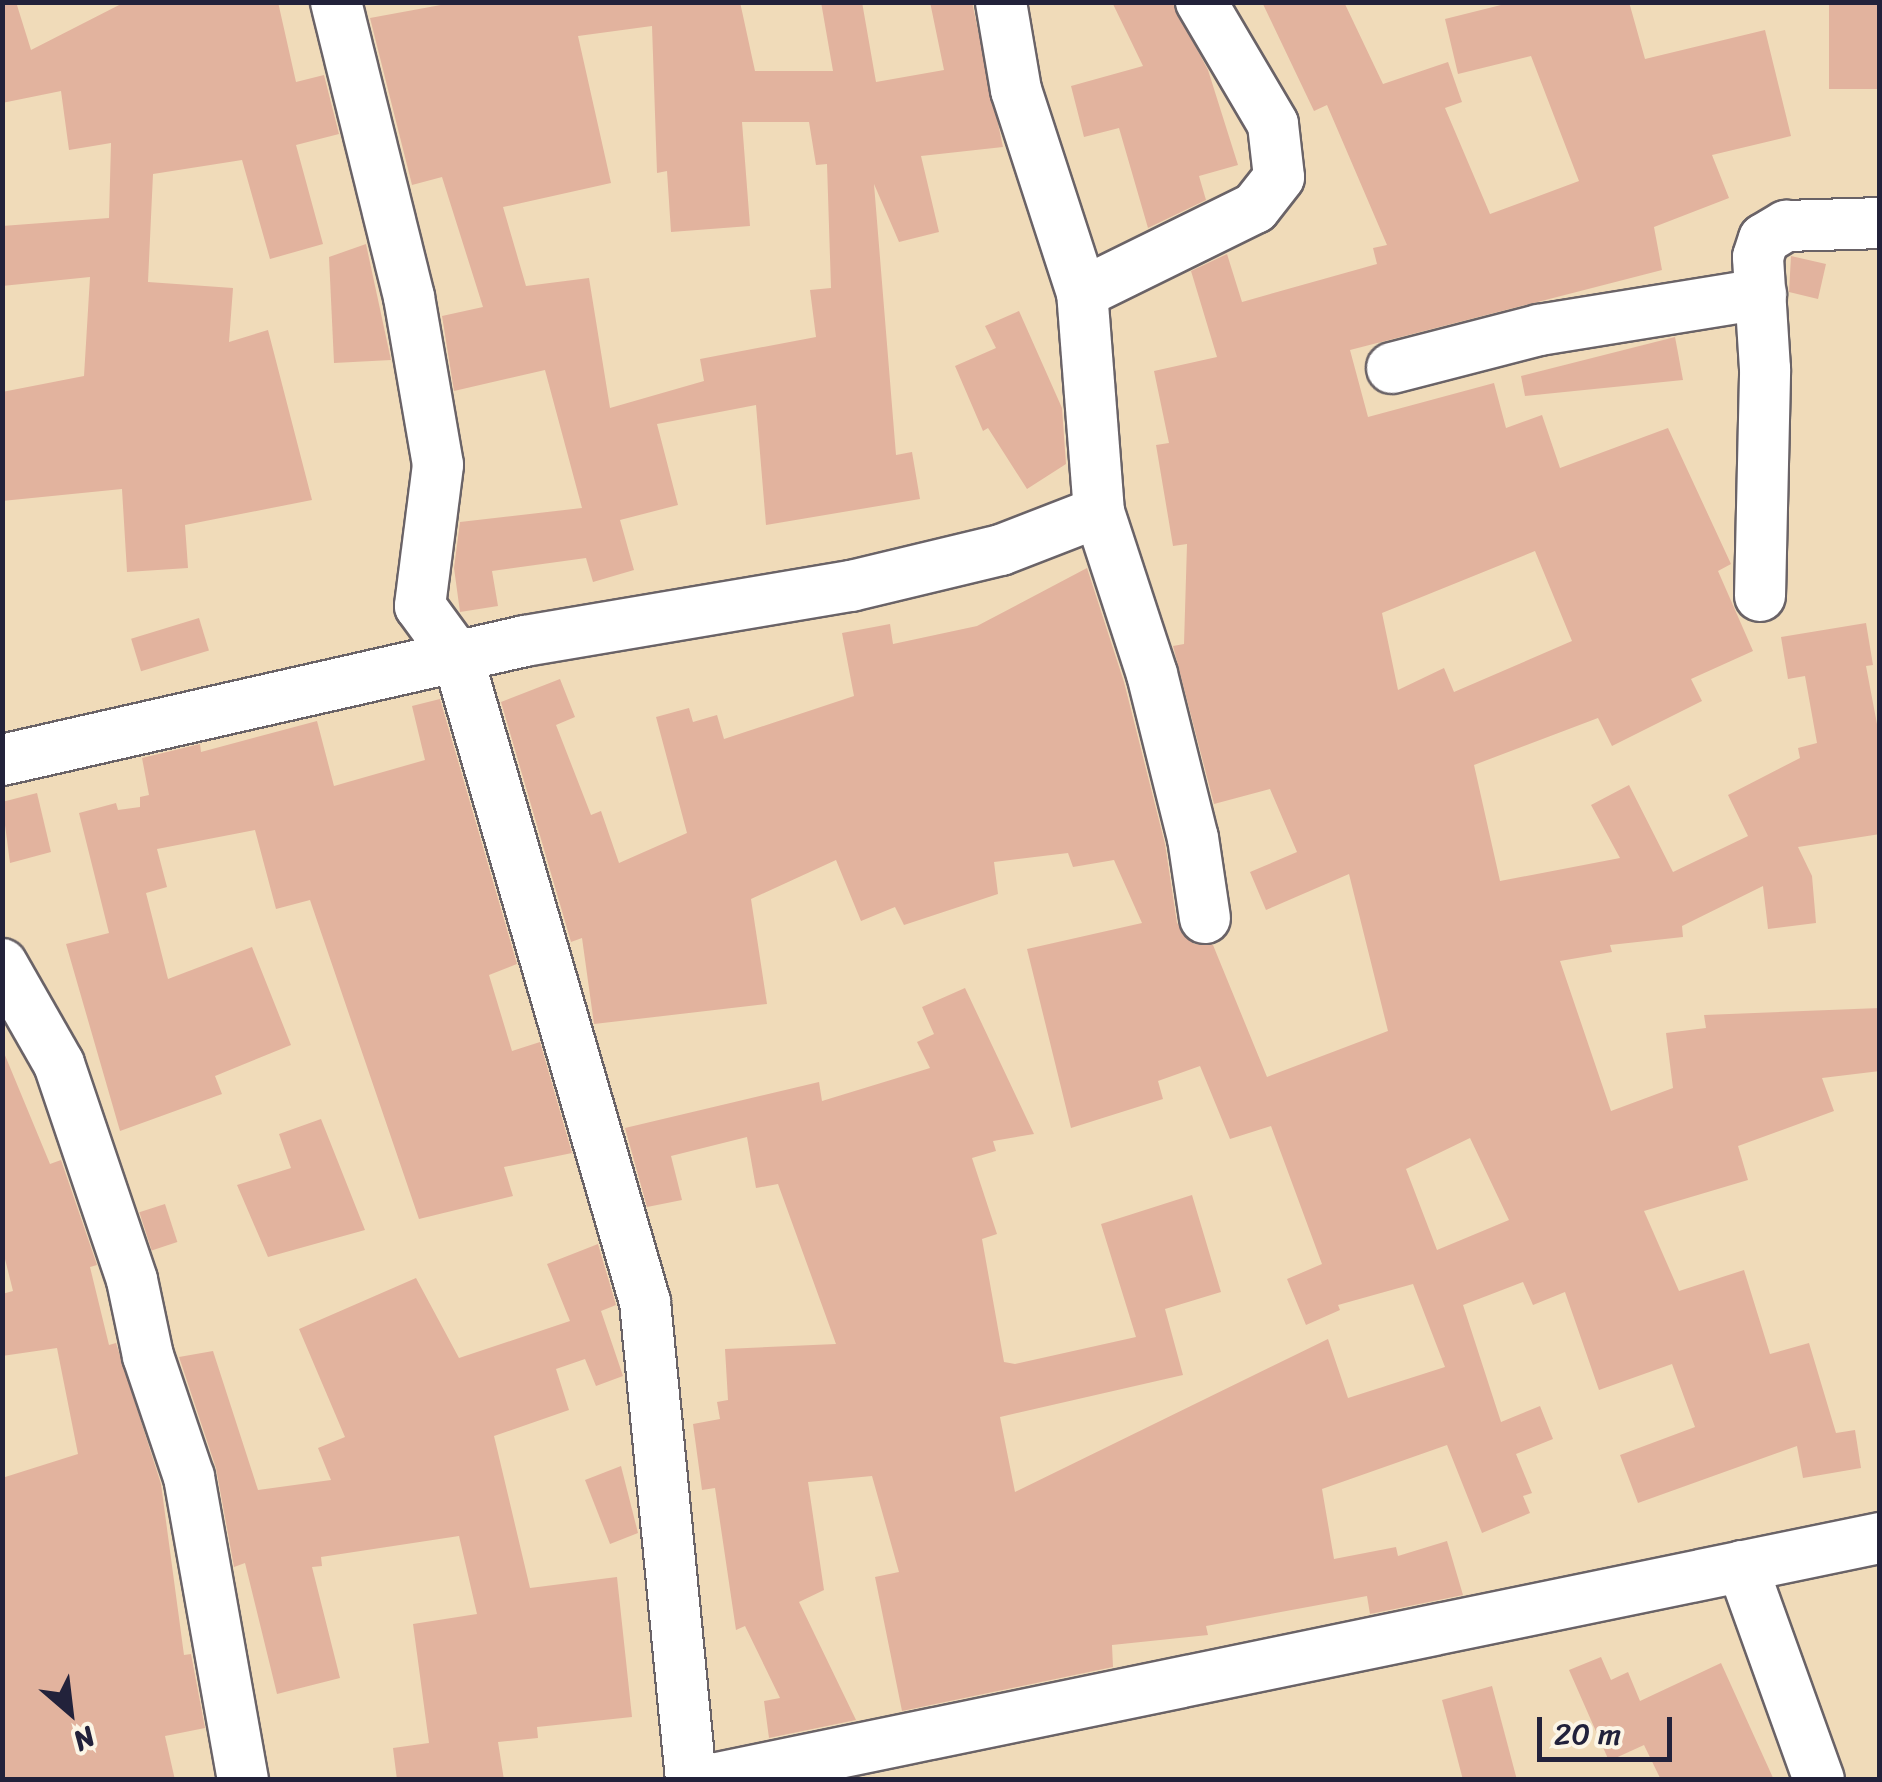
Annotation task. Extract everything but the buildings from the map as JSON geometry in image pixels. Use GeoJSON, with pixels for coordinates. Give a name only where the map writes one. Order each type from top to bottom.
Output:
{"type":"FeatureCollection","features":[{"type":"Feature","properties":{"kind":"street"},"geometry":{"type":"LineString","coordinates":[[336,2],[409,298],[438,464],[420,606],[458,658],[645,1302],[691,1780]]}},
{"type":"Feature","properties":{"kind":"street"},"geometry":{"type":"LineString","coordinates":[[1000,2],[1016,90],[1082,293],[1099,512],[1152,674],[1193,838],[1205,918]]}},
{"type":"Feature","properties":{"kind":"street"},"geometry":{"type":"LineString","coordinates":[[1082,293],[1254,208],[1279,177],[1273,124],[1201,2]]}},
{"type":"Feature","properties":{"kind":"street"},"geometry":{"type":"LineString","coordinates":[[1760,596],[1760,294],[1764,238],[1786,226],[1880,222]]}},
{"type":"Feature","properties":{"kind":"street"},"geometry":{"type":"LineString","coordinates":[[1392,368],[1539,330],[1760,294]]}},
{"type":"Feature","properties":{"kind":"street"},"geometry":{"type":"LineString","coordinates":[[2,760],[458,658],[851,586],[1001,550],[1099,512]]}},
{"type":"Feature","properties":{"kind":"street"},"geometry":{"type":"LineString","coordinates":[[2,964],[59,1064],[132,1280],[148,1356],[189,1477],[243,1780]]}},
{"type":"Feature","properties":{"kind":"street"},"geometry":{"type":"LineString","coordinates":[[708,1780],[1880,1538]]}},
{"type":"Feature","properties":{"kind":"street"},"geometry":{"type":"LineString","coordinates":[[1742,1566],[1819,1780]]}}]}
